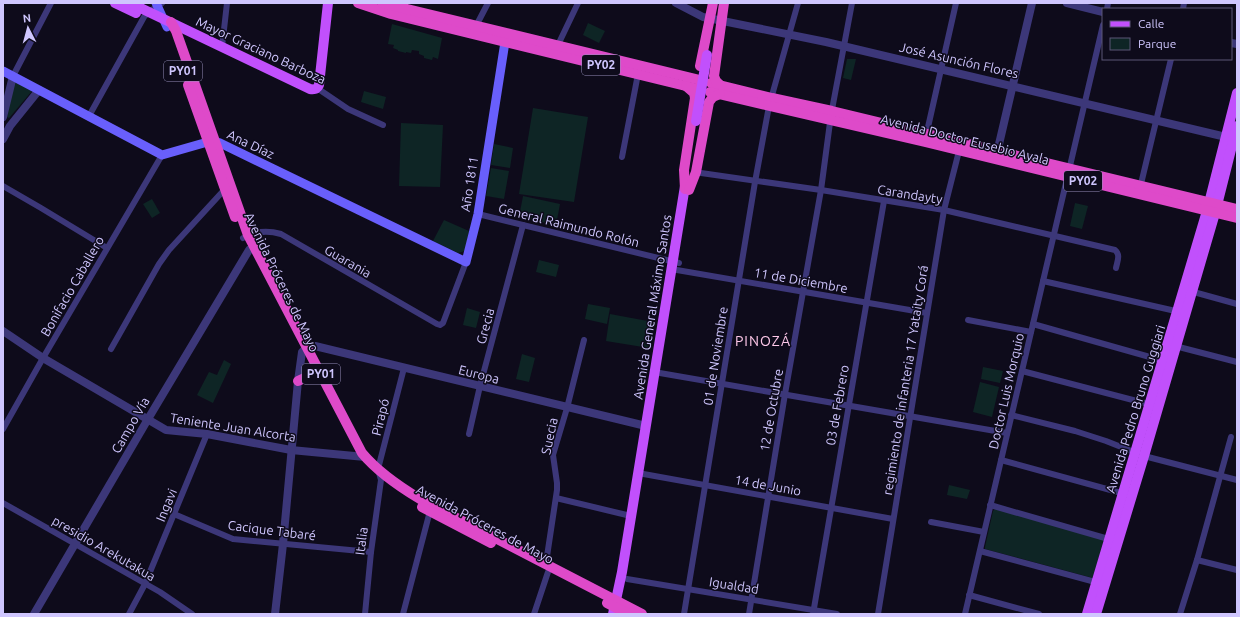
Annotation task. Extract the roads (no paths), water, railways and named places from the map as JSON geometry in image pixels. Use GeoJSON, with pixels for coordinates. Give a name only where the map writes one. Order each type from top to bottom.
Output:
{"type":"FeatureCollection","features":[{"type":"Feature","properties":{"kind":"highway","name":"PY02"},"geometry":{"type":"LineString","coordinates":[[358,3],[394,8],[476,26],[638,74],[686,81]]}},
{"type":"Feature","properties":{"kind":"highway","name":"PY02"},"geometry":{"type":"LineString","coordinates":[[382,3],[505,42],[555,50],[699,85]]}},
{"type":"Feature","properties":{"kind":"highway"},"geometry":{"type":"LineString","coordinates":[[687,190],[694,172],[709,102],[716,89],[716,81],[714,76],[716,19],[714,3]]}},
{"type":"Feature","properties":{"kind":"highway"},"geometry":{"type":"LineString","coordinates":[[687,190],[684,170],[695,98],[694,93],[686,81],[699,73],[716,19],[723,3]]}},
{"type":"Feature","properties":{"kind":"highway","name":"Avenida Próceres de Mayo"},"geometry":{"type":"LineString","coordinates":[[167,22],[198,114],[211,141],[246,236],[249,250],[360,450],[361,456]]}},
{"type":"Feature","properties":{"kind":"highway","name":"Avenida Próceres de Mayo"},"geometry":{"type":"LineString","coordinates":[[167,22],[176,31],[225,189],[246,236],[304,350],[313,374],[361,456],[379,473],[430,512],[547,568]]}},
{"type":"Feature","properties":{"kind":"highway","name":"Avenida Doctor Eusebio Ayala"},"geometry":{"type":"LineString","coordinates":[[716,89],[831,115],[1140,190],[1212,208],[1237,218]]}},
{"type":"Feature","properties":{"kind":"highway","name":"Avenida Doctor Eusebio Ayala"},"geometry":{"type":"LineString","coordinates":[[926,138],[959,151],[996,155]]}},
{"type":"Feature","properties":{"kind":"highway","name":"Avenida Doctor Eusebio Ayala"},"geometry":{"type":"LineString","coordinates":[[1212,208],[1237,209]]}},
{"type":"Feature","properties":{"kind":"highway"},"geometry":{"type":"LineString","coordinates":[[298,381],[313,374]]}},
{"type":"Feature","properties":{"kind":"highway","name":"Avenida Próceres de Mayo"},"geometry":{"type":"LineString","coordinates":[[379,473],[420,499],[620,609]]}},
{"type":"Feature","properties":{"kind":"highway","name":"PY01"},"geometry":{"type":"LineString","coordinates":[[620,609],[642,614]]}},
{"type":"Feature","properties":{"kind":"main road"},"geometry":{"type":"LineString","coordinates":[[115,3],[155,7]]}},
{"type":"Feature","properties":{"kind":"main road"},"geometry":{"type":"LineString","coordinates":[[130,3],[155,7],[164,13],[167,22]]}},
{"type":"Feature","properties":{"kind":"main road"},"geometry":{"type":"LineString","coordinates":[[317,88],[319,84],[328,3]]}},
{"type":"Feature","properties":{"kind":"main road","name":"Mayor Graciano Barboza"},"geometry":{"type":"LineString","coordinates":[[155,7],[167,22],[310,89],[317,88]]}},
{"type":"Feature","properties":{"kind":"main road","name":"Avenida General Máximo Santos"},"geometry":{"type":"LineString","coordinates":[[620,609],[631,516],[641,474],[692,157],[716,19]]}},
{"type":"Feature","properties":{"kind":"main road","name":"Año 1811"},"geometry":{"type":"LineString","coordinates":[[466,262],[478,214],[505,42]]}},
{"type":"Feature","properties":{"kind":"main road"},"geometry":{"type":"LineString","coordinates":[[3,70],[162,155]]}},
{"type":"Feature","properties":{"kind":"main road"},"geometry":{"type":"LineString","coordinates":[[1232,139],[1237,93]]}},
{"type":"Feature","properties":{"kind":"main road"},"geometry":{"type":"LineString","coordinates":[[1232,139],[1237,126]]}},
{"type":"Feature","properties":{"kind":"main road","name":"Avenida Pedro Bruno Guggiari"},"geometry":{"type":"LineString","coordinates":[[1096,614],[1101,584],[1232,139]]}},
{"type":"Feature","properties":{"kind":"main road","name":"Ana Díaz"},"geometry":{"type":"LineString","coordinates":[[162,155],[211,141],[466,262]]}},
{"type":"Feature","properties":{"kind":"main road","name":"Avenida General Máximo Santos"},"geometry":{"type":"LineString","coordinates":[[692,157],[694,172]]}},
{"type":"Feature","properties":{"kind":"main road","name":"Avenida General Máximo Santos"},"geometry":{"type":"LineString","coordinates":[[620,609],[627,579],[646,426],[658,373]]}},
{"type":"Feature","properties":{"kind":"main road","name":"Avenida Pedro Bruno Guggiari"},"geometry":{"type":"LineString","coordinates":[[1087,614],[1101,584]]}},
{"type":"Feature","properties":{"kind":"street"},"geometry":{"type":"LineString","coordinates":[[3,117],[13,76],[51,3]]}},
{"type":"Feature","properties":{"kind":"street"},"geometry":{"type":"LineString","coordinates":[[222,47],[227,3]]}},
{"type":"Feature","properties":{"kind":"street"},"geometry":{"type":"LineString","coordinates":[[476,26],[488,3]]}},
{"type":"Feature","properties":{"kind":"street"},"geometry":{"type":"LineString","coordinates":[[555,50],[578,3]]}},
{"type":"Feature","properties":{"kind":"street","name":"José Asunción Flores"},"geometry":{"type":"LineString","coordinates":[[676,3],[704,17],[844,47],[1232,139]]}},
{"type":"Feature","properties":{"kind":"street","name":"01 de Noviembre"},"geometry":{"type":"LineString","coordinates":[[684,614],[755,182],[771,102],[798,3]]}},
{"type":"Feature","properties":{"kind":"street","name":"12 de Octubre"},"geometry":{"type":"LineString","coordinates":[[749,614],[785,394],[821,190],[831,115],[852,3]]}},
{"type":"Feature","properties":{"kind":"street"},"geometry":{"type":"LineString","coordinates":[[926,138],[956,3]]}},
{"type":"Feature","properties":{"kind":"street"},"geometry":{"type":"LineString","coordinates":[[996,155],[1032,3]]}},
{"type":"Feature","properties":{"kind":"street"},"geometry":{"type":"LineString","coordinates":[[1067,3],[1102,12]]}},
{"type":"Feature","properties":{"kind":"street"},"geometry":{"type":"LineString","coordinates":[[89,116],[155,7]]}},
{"type":"Feature","properties":{"kind":"street","name":"Doctor Luis Morquio"},"geometry":{"type":"LineString","coordinates":[[965,614],[1102,28]]}},
{"type":"Feature","properties":{"kind":"street"},"geometry":{"type":"LineString","coordinates":[[1140,190],[1171,60]]}},
{"type":"Feature","properties":{"kind":"street"},"geometry":{"type":"LineString","coordinates":[[622,157],[638,74]]}},
{"type":"Feature","properties":{"kind":"street","name":"Mayor Graciano Barboza"},"geometry":{"type":"LineString","coordinates":[[317,88],[348,109],[383,125]]}},
{"type":"Feature","properties":{"kind":"street"},"geometry":{"type":"LineString","coordinates":[[3,139],[6,124],[39,90]]}},
{"type":"Feature","properties":{"kind":"street","name":"regimiento de infanteria 17 Yataity Corá"},"geometry":{"type":"LineString","coordinates":[[878,614],[944,210],[959,151]]}},
{"type":"Feature","properties":{"kind":"street","name":"Bonifacio Caballero"},"geometry":{"type":"LineString","coordinates":[[3,429],[162,155]]}},
{"type":"Feature","properties":{"kind":"street","name":"Carandayty"},"geometry":{"type":"LineString","coordinates":[[694,172],[755,182],[821,190],[944,210],[1115,250],[1118,252],[1119,256],[1116,268]]}},
{"type":"Feature","properties":{"kind":"street"},"geometry":{"type":"LineString","coordinates":[[3,186],[107,248]]}},
{"type":"Feature","properties":{"kind":"street"},"geometry":{"type":"LineString","coordinates":[[111,349],[159,264],[169,250],[225,189]]}},
{"type":"Feature","properties":{"kind":"street","name":"03 de Febrero"},"geometry":{"type":"LineString","coordinates":[[813,612],[865,303],[884,201]]}},
{"type":"Feature","properties":{"kind":"street","name":"General Raimundo Rolón"},"geometry":{"type":"LineString","coordinates":[[478,214],[675,266]]}},
{"type":"Feature","properties":{"kind":"street","name":"Grecia"},"geometry":{"type":"LineString","coordinates":[[469,434],[480,386],[523,225]]}},
{"type":"Feature","properties":{"kind":"street","name":"Guarania"},"geometry":{"type":"LineString","coordinates":[[246,236],[266,231],[281,234],[440,325]]}},
{"type":"Feature","properties":{"kind":"street","name":"Campo Vía"},"geometry":{"type":"LineString","coordinates":[[34,614],[249,250]]}},
{"type":"Feature","properties":{"kind":"street","name":"Año 1811"},"geometry":{"type":"LineString","coordinates":[[440,325],[443,323],[446,316],[466,262]]}},
{"type":"Feature","properties":{"kind":"street","name":"11 de Diciembre"},"geometry":{"type":"LineString","coordinates":[[675,266],[739,280],[927,313]]}},
{"type":"Feature","properties":{"kind":"street"},"geometry":{"type":"LineString","coordinates":[[1043,281],[1181,312]]}},
{"type":"Feature","properties":{"kind":"street"},"geometry":{"type":"LineString","coordinates":[[1188,290],[1237,304]]}},
{"type":"Feature","properties":{"kind":"street"},"geometry":{"type":"LineString","coordinates":[[968,320],[1031,332]]}},
{"type":"Feature","properties":{"kind":"street"},"geometry":{"type":"LineString","coordinates":[[1033,324],[1167,361]]}},
{"type":"Feature","properties":{"kind":"street","name":"Teniente Juan Alcorta"},"geometry":{"type":"LineString","coordinates":[[3,331],[43,358],[166,430],[207,434],[291,450],[361,456]]}},
{"type":"Feature","properties":{"kind":"street","name":"Suecia"},"geometry":{"type":"LineString","coordinates":[[534,614],[547,568],[556,498],[557,483],[554,455],[584,340]]}},
{"type":"Feature","properties":{"kind":"street"},"geometry":{"type":"LineString","coordinates":[[1172,345],[1237,362]]}},
{"type":"Feature","properties":{"kind":"street","name":"Europa"},"geometry":{"type":"LineString","coordinates":[[304,350],[315,346],[646,426]]}},
{"type":"Feature","properties":{"kind":"street"},"geometry":{"type":"LineString","coordinates":[[275,614],[298,381],[304,350]]}},
{"type":"Feature","properties":{"kind":"street","name":"Pirapó"},"geometry":{"type":"LineString","coordinates":[[379,473],[404,368]]}},
{"type":"Feature","properties":{"kind":"street"},"geometry":{"type":"LineString","coordinates":[[1022,371],[1154,405]]}},
{"type":"Feature","properties":{"kind":"street"},"geometry":{"type":"LineString","coordinates":[[658,373],[1007,433]]}},
{"type":"Feature","properties":{"kind":"street"},"geometry":{"type":"LineString","coordinates":[[1011,415],[1075,431],[1140,453],[1237,480]]}},
{"type":"Feature","properties":{"kind":"street","name":"Ingavi"},"geometry":{"type":"LineString","coordinates":[[129,614],[145,584],[207,434]]}},
{"type":"Feature","properties":{"kind":"street"},"geometry":{"type":"LineString","coordinates":[[1180,614],[1197,560],[1231,437]]}},
{"type":"Feature","properties":{"kind":"street"},"geometry":{"type":"LineString","coordinates":[[1001,460],[1127,494]]}},
{"type":"Feature","properties":{"kind":"street","name":"Italia"},"geometry":{"type":"LineString","coordinates":[[365,614],[379,473]]}},
{"type":"Feature","properties":{"kind":"street","name":"14 de Junio"},"geometry":{"type":"LineString","coordinates":[[641,474],[893,519]]}},
{"type":"Feature","properties":{"kind":"street"},"geometry":{"type":"LineString","coordinates":[[556,498],[631,516]]}},
{"type":"Feature","properties":{"kind":"street","name":"presidio Arekutakua"},"geometry":{"type":"LineString","coordinates":[[3,503],[145,584],[192,614]]}},
{"type":"Feature","properties":{"kind":"street"},"geometry":{"type":"LineString","coordinates":[[990,505],[1114,540]]}},
{"type":"Feature","properties":{"kind":"street"},"geometry":{"type":"LineString","coordinates":[[403,614],[430,512]]}},
{"type":"Feature","properties":{"kind":"street","name":"Cacique Tabaré"},"geometry":{"type":"LineString","coordinates":[[174,514],[233,538],[370,552]]}},
{"type":"Feature","properties":{"kind":"street"},"geometry":{"type":"LineString","coordinates":[[930,522],[984,532]]}},
{"type":"Feature","properties":{"kind":"street"},"geometry":{"type":"LineString","coordinates":[[980,551],[1101,584]]}},
{"type":"Feature","properties":{"kind":"street"},"geometry":{"type":"LineString","coordinates":[[1197,560],[1237,570]]}},
{"type":"Feature","properties":{"kind":"street","name":"Igualdad"},"geometry":{"type":"LineString","coordinates":[[627,579],[813,612],[837,614]]}},
{"type":"Feature","properties":{"kind":"street"},"geometry":{"type":"LineString","coordinates":[[969,595],[1039,614]]}},
{"type":"Feature","properties":{"kind":"district","name":"PINOZÁ"},"geometry":{"type":"Point","coordinates":[763,341]}}]}
